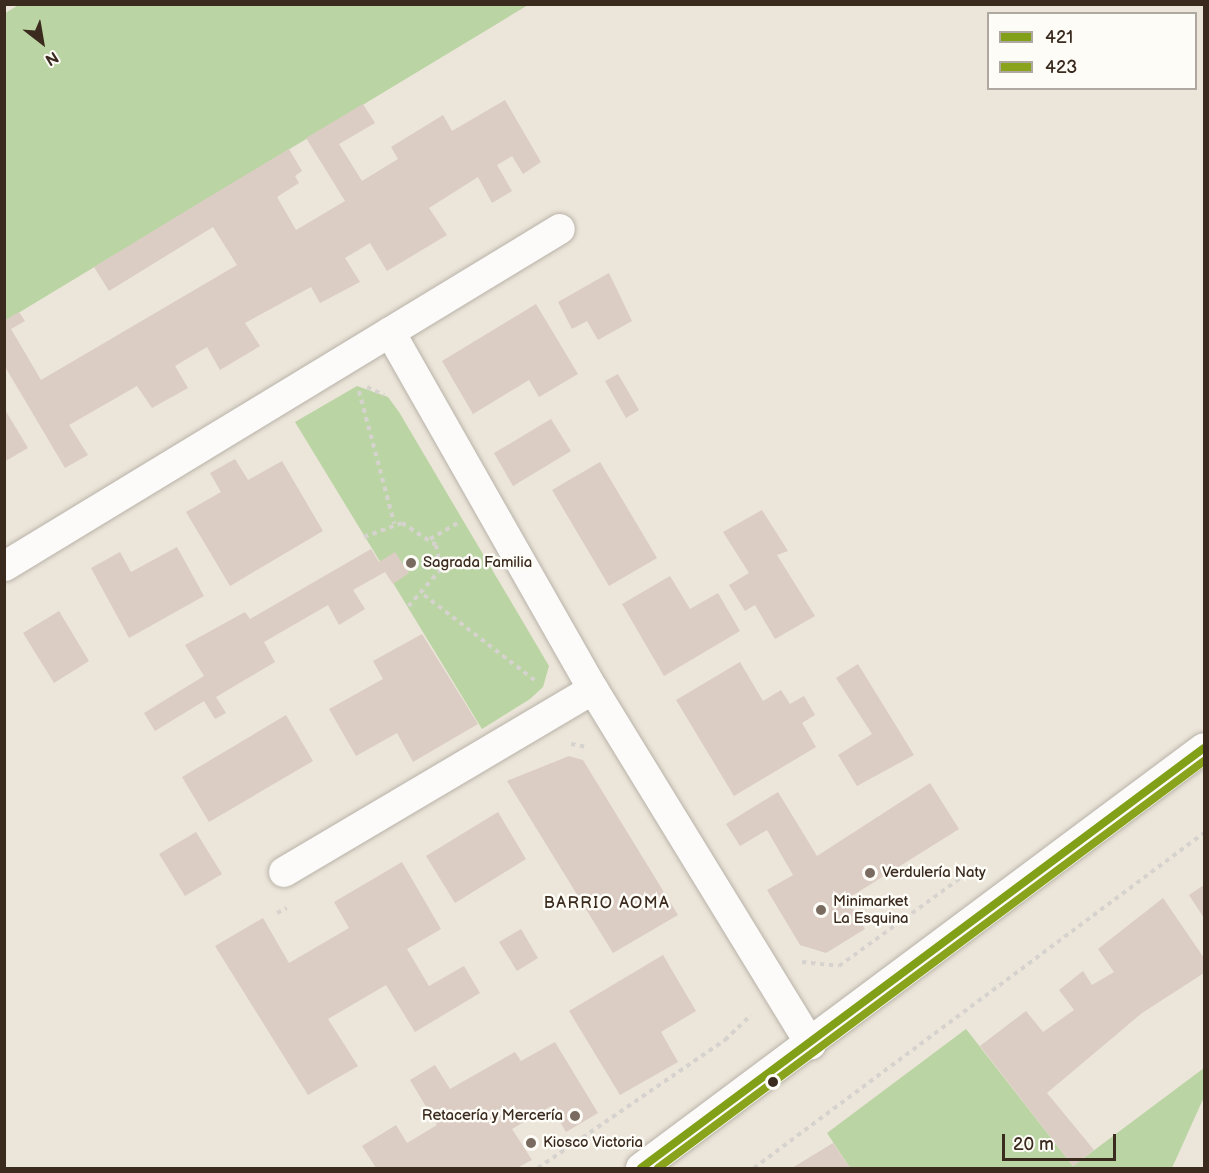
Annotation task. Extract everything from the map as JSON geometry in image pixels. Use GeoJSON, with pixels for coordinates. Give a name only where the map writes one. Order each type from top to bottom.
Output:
{"type":"FeatureCollection","features":[{"type":"Feature","properties":{"kind":"street"},"geometry":{"type":"LineString","coordinates":[[6,566],[560,229]]}},
{"type":"Feature","properties":{"kind":"street"},"geometry":{"type":"LineString","coordinates":[[390,332],[593,689],[811,1045]]}},
{"type":"Feature","properties":{"kind":"street"},"geometry":{"type":"LineString","coordinates":[[284,872],[593,689]]}},
{"type":"Feature","properties":{"kind":"street"},"geometry":{"type":"LineString","coordinates":[[641,1168],[811,1045],[1204,748]]}},
{"type":"Feature","properties":{"kind":"path"},"geometry":{"type":"LineString","coordinates":[[348,391],[357,386],[388,397]]}},
{"type":"Feature","properties":{"kind":"path"},"geometry":{"type":"LineString","coordinates":[[357,386],[394,523]]}},
{"type":"Feature","properties":{"kind":"path"},"geometry":{"type":"LineString","coordinates":[[457,511],[468,530]]}},
{"type":"Feature","properties":{"kind":"path"},"geometry":{"type":"LineString","coordinates":[[430,539],[462,520]]}},
{"type":"Feature","properties":{"kind":"path"},"geometry":{"type":"LineString","coordinates":[[364,537],[394,523],[430,539],[441,569],[424,595],[407,608]]}},
{"type":"Feature","properties":{"kind":"path"},"geometry":{"type":"LineString","coordinates":[[424,595],[543,687]]}},
{"type":"Feature","properties":{"kind":"path"},"geometry":{"type":"LineString","coordinates":[[537,693],[543,687],[546,677]]}},
{"type":"Feature","properties":{"kind":"path"},"geometry":{"type":"LineString","coordinates":[[562,747],[592,748]]}},
{"type":"Feature","properties":{"kind":"path"},"geometry":{"type":"LineString","coordinates":[[754,1168],[1204,833]]}},
{"type":"Feature","properties":{"kind":"path"},"geometry":{"type":"LineString","coordinates":[[797,960],[839,966],[973,869]]}},
{"type":"Feature","properties":{"kind":"path"},"geometry":{"type":"LineString","coordinates":[[277,914],[298,901]]}},
{"type":"Feature","properties":{"kind":"path"},"geometry":{"type":"LineString","coordinates":[[538,1168],[748,1023],[752,1011],[746,1002]]}},
{"type":"Feature","properties":{"kind":"green space"},"geometry":{"type":"Polygon","coordinates":[[[20,4],[528,5],[5,321],[4,14],[20,4]]]}},
{"type":"Feature","properties":{"kind":"green space"},"geometry":{"type":"Polygon","coordinates":[[[357,386],[388,397],[399,412],[549,666],[543,687],[530,699],[482,729],[295,422],[357,386]]]}},
{"type":"Feature","properties":{"kind":"green space"},"geometry":{"type":"Polygon","coordinates":[[[966,1029],[1073,1166],[1204,1068],[1204,1097],[1172,1168],[850,1168],[827,1133],[966,1029]]]}},
{"type":"Feature","properties":{"kind":"building"},"geometry":{"type":"Polygon","coordinates":[[[505,100],[541,162],[523,174],[512,156],[497,165],[512,191],[492,203],[478,177],[429,208],[447,235],[387,271],[370,243],[345,258],[360,282],[320,303],[311,287],[245,323],[260,346],[220,370],[207,347],[175,366],[188,388],[152,408],[137,386],[69,425],[88,455],[65,468],[4,365],[4,321],[19,312],[25,321],[11,329],[41,380],[237,265],[213,227],[109,291],[94,267],[289,149],[302,171],[295,176],[299,183],[277,197],[296,230],[345,201],[306,138],[363,104],[375,123],[339,144],[362,181],[398,159],[391,147],[443,115],[452,131],[505,100]]]}},
{"type":"Feature","properties":{"kind":"building"},"geometry":{"type":"Polygon","coordinates":[[[609,273],[632,321],[598,340],[587,321],[572,329],[558,302],[609,273]]]}},
{"type":"Feature","properties":{"kind":"building"},"geometry":{"type":"Polygon","coordinates":[[[536,304],[578,374],[539,397],[529,380],[473,414],[442,361],[536,304]]]}},
{"type":"Feature","properties":{"kind":"building"},"geometry":{"type":"Polygon","coordinates":[[[618,374],[639,410],[626,418],[605,381],[618,374]]]}},
{"type":"Feature","properties":{"kind":"building"},"geometry":{"type":"Polygon","coordinates":[[[4,408],[28,448],[4,462],[4,408]]]}},
{"type":"Feature","properties":{"kind":"building"},"geometry":{"type":"Polygon","coordinates":[[[551,419],[571,451],[513,486],[494,453],[551,419]]]}},
{"type":"Feature","properties":{"kind":"building"},"geometry":{"type":"Polygon","coordinates":[[[235,459],[248,480],[282,461],[323,531],[230,586],[186,512],[221,492],[210,473],[235,459]]]}},
{"type":"Feature","properties":{"kind":"building"},"geometry":{"type":"Polygon","coordinates":[[[600,462],[657,558],[609,586],[552,490],[600,462]]]}},
{"type":"Feature","properties":{"kind":"building"},"geometry":{"type":"Polygon","coordinates":[[[762,510],[788,551],[777,555],[815,616],[775,639],[755,605],[745,611],[729,585],[749,573],[723,532],[762,510]]]}},
{"type":"Feature","properties":{"kind":"building"},"geometry":{"type":"Polygon","coordinates":[[[177,547],[204,596],[129,638],[91,568],[120,552],[131,572],[177,547]]]}},
{"type":"Feature","properties":{"kind":"building"},"geometry":{"type":"Polygon","coordinates":[[[371,549],[379,562],[395,552],[409,573],[393,584],[385,572],[353,590],[365,609],[339,625],[328,605],[264,642],[275,662],[216,697],[226,713],[215,719],[204,701],[155,731],[144,713],[204,676],[185,645],[245,612],[250,619],[371,549]]]}},
{"type":"Feature","properties":{"kind":"building"},"geometry":{"type":"Polygon","coordinates":[[[670,576],[690,609],[718,593],[740,631],[664,676],[622,604],[670,576]]]}},
{"type":"Feature","properties":{"kind":"building"},"geometry":{"type":"Polygon","coordinates":[[[59,611],[89,661],[54,683],[23,633],[59,611]]]}},
{"type":"Feature","properties":{"kind":"building"},"geometry":{"type":"Polygon","coordinates":[[[422,634],[478,724],[413,762],[397,733],[356,756],[329,709],[383,679],[373,661],[422,634]]]}},
{"type":"Feature","properties":{"kind":"building"},"geometry":{"type":"Polygon","coordinates":[[[740,662],[763,701],[781,690],[790,704],[804,696],[815,715],[802,723],[816,747],[734,796],[676,700],[740,662]]]}},
{"type":"Feature","properties":{"kind":"building"},"geometry":{"type":"Polygon","coordinates":[[[858,664],[914,755],[857,786],[838,755],[872,734],[836,678],[858,664]]]}},
{"type":"Feature","properties":{"kind":"building"},"geometry":{"type":"Polygon","coordinates":[[[286,715],[313,761],[209,822],[182,777],[286,715]]]}},
{"type":"Feature","properties":{"kind":"building"},"geometry":{"type":"Polygon","coordinates":[[[569,756],[583,760],[678,915],[613,953],[507,781],[569,756]]]}},
{"type":"Feature","properties":{"kind":"building"},"geometry":{"type":"Polygon","coordinates":[[[930,783],[959,829],[847,899],[865,929],[826,953],[800,945],[767,890],[793,875],[767,830],[740,846],[726,824],[778,792],[817,856],[930,783]]]}},
{"type":"Feature","properties":{"kind":"building"},"geometry":{"type":"Polygon","coordinates":[[[498,812],[526,859],[455,903],[426,856],[498,812]]]}},
{"type":"Feature","properties":{"kind":"building"},"geometry":{"type":"Polygon","coordinates":[[[196,832],[222,874],[185,896],[159,854],[196,832]]]}},
{"type":"Feature","properties":{"kind":"building"},"geometry":{"type":"Polygon","coordinates":[[[402,862],[441,929],[407,949],[429,986],[464,966],[480,993],[415,1032],[386,985],[328,1019],[358,1066],[308,1095],[215,946],[263,918],[289,963],[349,928],[334,902],[402,862]]]}},
{"type":"Feature","properties":{"kind":"building"},"geometry":{"type":"Polygon","coordinates":[[[1204,885],[1204,918],[1189,895],[1204,885]]]}},
{"type":"Feature","properties":{"kind":"building"},"geometry":{"type":"Polygon","coordinates":[[[1163,898],[1204,958],[1204,973],[1142,1013],[1047,1093],[1094,1150],[1073,1166],[980,1046],[1026,1011],[1043,1032],[1074,1010],[1059,990],[1083,971],[1092,985],[1114,972],[1098,949],[1163,898]]]}},
{"type":"Feature","properties":{"kind":"building"},"geometry":{"type":"Polygon","coordinates":[[[521,929],[538,958],[517,971],[499,942],[521,929]]]}},
{"type":"Feature","properties":{"kind":"building"},"geometry":{"type":"Polygon","coordinates":[[[663,955],[696,1011],[661,1032],[678,1062],[620,1095],[569,1011],[663,955]]]}},
{"type":"Feature","properties":{"kind":"building"},"geometry":{"type":"Polygon","coordinates":[[[555,1042],[598,1113],[566,1132],[551,1106],[512,1129],[532,1160],[517,1168],[376,1168],[362,1146],[396,1125],[407,1143],[437,1125],[410,1080],[435,1065],[450,1089],[515,1052],[521,1061],[555,1042]]]}},
{"type":"Feature","properties":{"kind":"building"},"geometry":{"type":"Polygon","coordinates":[[[833,1143],[850,1168],[792,1168],[833,1143]]]}},
{"type":"Feature","properties":{"kind":"transit line","name":"421"},"geometry":{"type":"LineString","coordinates":[[641,1168],[1204,748]]}},
{"type":"Feature","properties":{"kind":"transit line","name":"423"},"geometry":{"type":"LineString","coordinates":[[658,1168],[1204,761]]}},
{"type":"Feature","properties":{"kind":"place","name":"Sagrada Familia"},"geometry":{"type":"Point","coordinates":[411,563]}},
{"type":"Feature","properties":{"kind":"place","name":"Verdulería Naty"},"geometry":{"type":"Point","coordinates":[870,873]}},
{"type":"Feature","properties":{"kind":"place","name":"Minimarket La Esquina"},"geometry":{"type":"Point","coordinates":[821,910]}},
{"type":"Feature","properties":{"kind":"place","name":"Retacería y Mercería"},"geometry":{"type":"Point","coordinates":[575,1116]}},
{"type":"Feature","properties":{"kind":"place","name":"Kiosco Victoria"},"geometry":{"type":"Point","coordinates":[531,1143]}},
{"type":"Feature","properties":{"kind":"district","name":"BARRIO AOMA"},"geometry":{"type":"Point","coordinates":[607,904]}}]}
